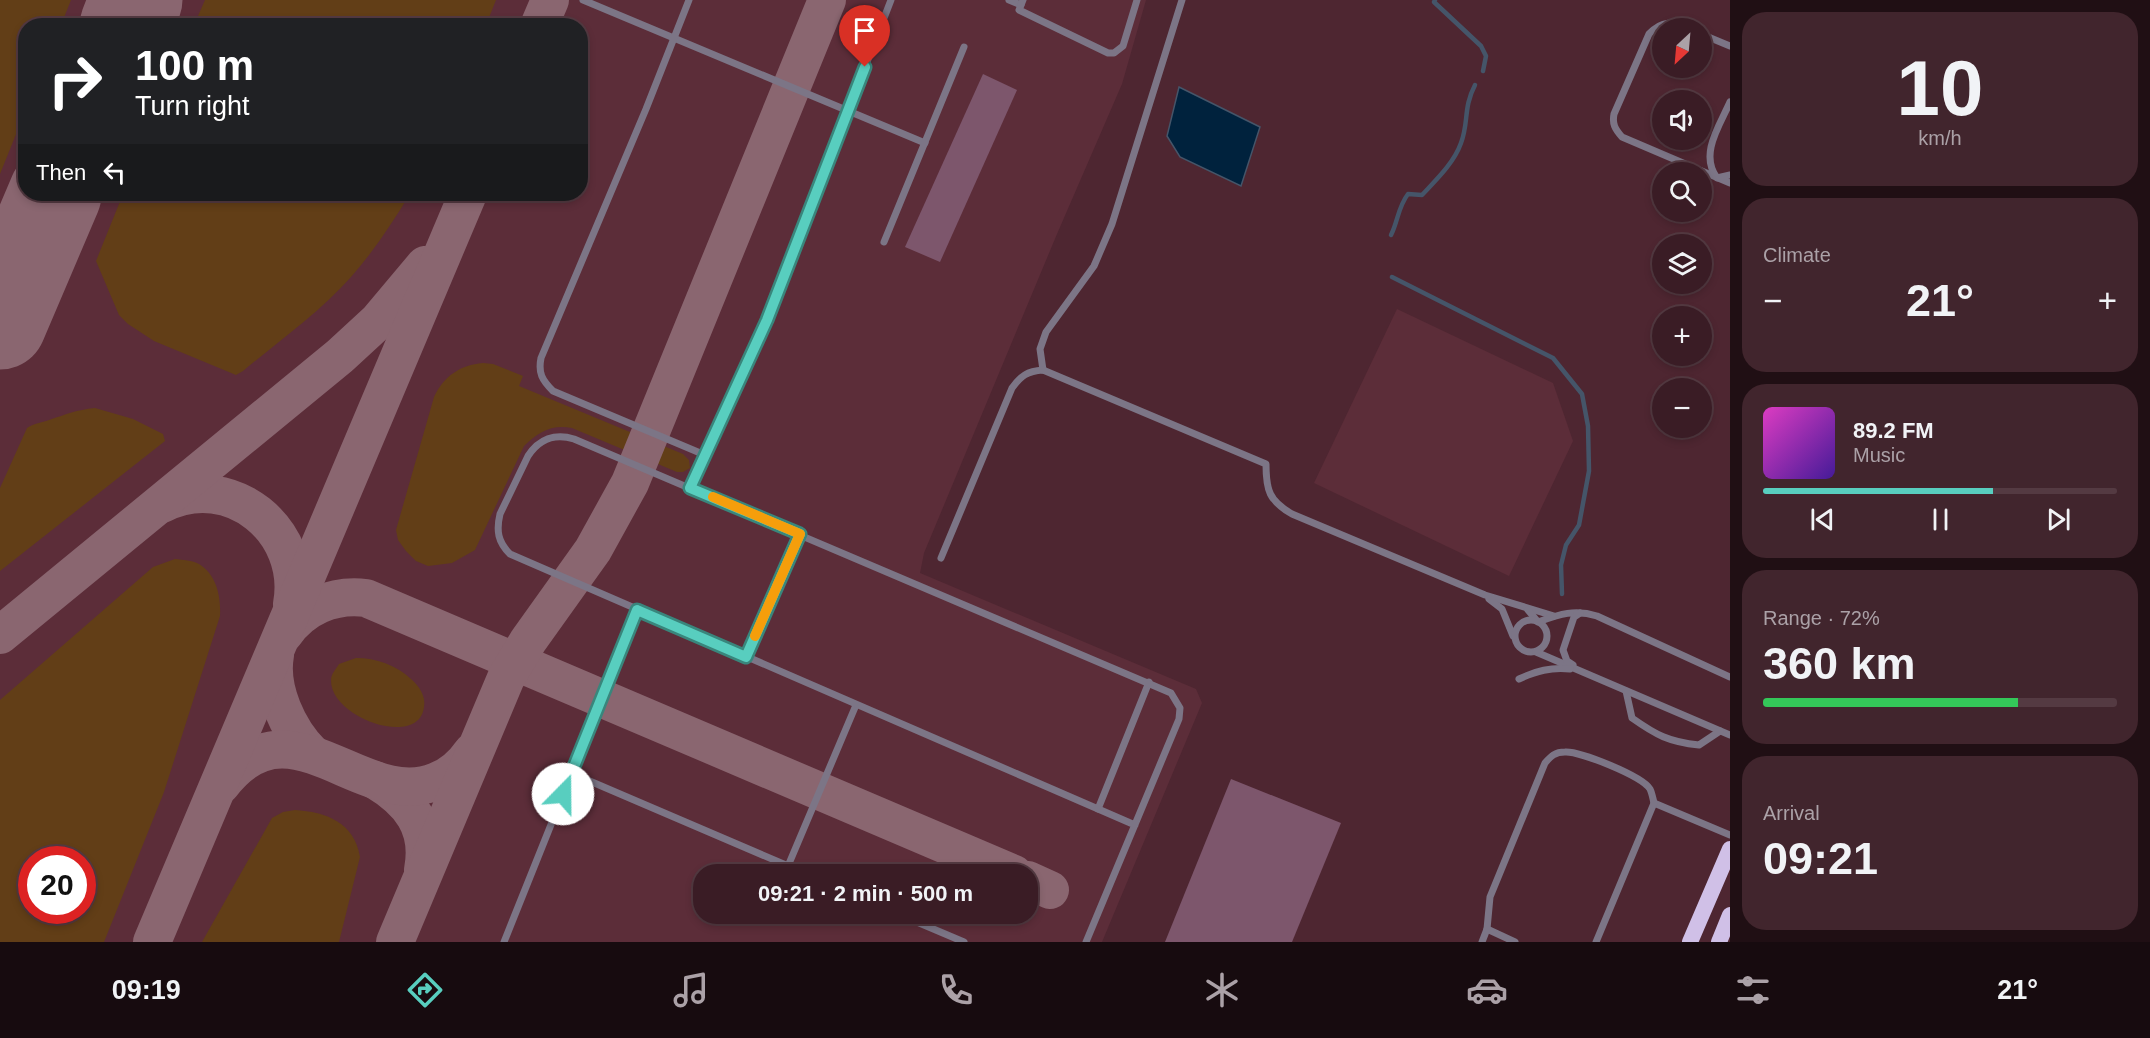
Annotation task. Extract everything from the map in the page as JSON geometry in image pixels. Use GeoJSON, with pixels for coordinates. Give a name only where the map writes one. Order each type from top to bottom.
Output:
{"type":"FeatureCollection","features":[{"type":"Feature","properties":{"kind":"highway"},"geometry":{"type":"LineString","coordinates":[[1690,942],[1730,849]]}},
{"type":"Feature","properties":{"kind":"highway"},"geometry":{"type":"LineString","coordinates":[[1719,942],[1730,915]]}},
{"type":"Feature","properties":{"kind":"lane"},"geometry":{"type":"LineString","coordinates":[[583,0],[925,143]]}},
{"type":"Feature","properties":{"kind":"lane"},"geometry":{"type":"LineString","coordinates":[[689,0],[642,120],[539,367],[540,376],[553,391],[705,455]]}},
{"type":"Feature","properties":{"kind":"lane"},"geometry":{"type":"LineString","coordinates":[[690,488],[767,320],[891,0]]}},
{"type":"Feature","properties":{"kind":"lane"},"geometry":{"type":"LineString","coordinates":[[1010,0],[1022,3],[1019,9],[1108,53],[1114,53],[1123,46],[1137,0]]}},
{"type":"Feature","properties":{"kind":"lane"},"geometry":{"type":"LineString","coordinates":[[1043,370],[1040,349],[1046,332],[1094,266],[1112,224],[1182,0]]}},
{"type":"Feature","properties":{"kind":"lane"},"geometry":{"type":"LineString","coordinates":[[1652,31],[1614,114],[1613,122],[1616,130],[1622,137],[1730,183]]}},
{"type":"Feature","properties":{"kind":"lane"},"geometry":{"type":"LineString","coordinates":[[1712,39],[1730,46]]}},
{"type":"Feature","properties":{"kind":"lane"},"geometry":{"type":"LineString","coordinates":[[884,242],[964,47]]}},
{"type":"Feature","properties":{"kind":"lane"},"geometry":{"type":"LineString","coordinates":[[1717,178],[1712,171],[1709,149],[1730,102]]}},
{"type":"Feature","properties":{"kind":"lane"},"geometry":{"type":"LineString","coordinates":[[1717,178],[1730,175]]}},
{"type":"Feature","properties":{"kind":"lane"},"geometry":{"type":"LineString","coordinates":[[941,558],[1012,388],[1022,375],[1043,370],[1266,464],[1266,481],[1270,495],[1279,507],[1292,514],[1485,595],[1554,616]]}},
{"type":"Feature","properties":{"kind":"lane"},"geometry":{"type":"LineString","coordinates":[[1086,942],[1135,825],[1179,719],[1180,708],[1171,693],[574,439],[557,436],[540,442],[533,448],[500,514],[498,539],[510,554],[1135,825]]}},
{"type":"Feature","properties":{"kind":"lane"},"geometry":{"type":"LineString","coordinates":[[746,657],[800,534]]}},
{"type":"Feature","properties":{"kind":"lane"},"geometry":{"type":"LineString","coordinates":[[1485,595],[1502,609],[1516,645],[1525,652],[1536,652],[1730,735]]}},
{"type":"Feature","properties":{"kind":"lane"},"geometry":{"type":"LineString","coordinates":[[1527,609],[1546,629],[1547,640],[1541,650],[1536,652]]}},
{"type":"Feature","properties":{"kind":"lane"},"geometry":{"type":"LineString","coordinates":[[504,942],[637,610]]}},
{"type":"Feature","properties":{"kind":"lane"},"geometry":{"type":"LineString","coordinates":[[1515,640],[1515,630],[1522,622],[1538,621],[1582,611],[1730,677]]}},
{"type":"Feature","properties":{"kind":"lane"},"geometry":{"type":"LineString","coordinates":[[1578,670],[1567,661],[1563,650],[1574,617],[1582,611]]}},
{"type":"Feature","properties":{"kind":"lane"},"geometry":{"type":"LineString","coordinates":[[1519,678],[1540,670],[1560,668],[1578,670]]}},
{"type":"Feature","properties":{"kind":"lane"},"geometry":{"type":"LineString","coordinates":[[1098,809],[1149,682]]}},
{"type":"Feature","properties":{"kind":"lane"},"geometry":{"type":"LineString","coordinates":[[1626,691],[1632,718],[1652,732],[1675,742],[1699,745],[1720,731]]}},
{"type":"Feature","properties":{"kind":"lane"},"geometry":{"type":"LineString","coordinates":[[789,864],[856,705]]}},
{"type":"Feature","properties":{"kind":"lane"},"geometry":{"type":"LineString","coordinates":[[1482,942],[1490,897],[1545,763],[1553,754],[1565,752],[1579,753],[1640,780],[1650,789],[1654,803],[1596,942]]}},
{"type":"Feature","properties":{"kind":"lane"},"geometry":{"type":"LineString","coordinates":[[572,773],[783,864]]}},
{"type":"Feature","properties":{"kind":"lane"},"geometry":{"type":"LineString","coordinates":[[1654,803],[1730,835]]}},
{"type":"Feature","properties":{"kind":"lane"},"geometry":{"type":"LineString","coordinates":[[922,924],[964,942]]}},
{"type":"Feature","properties":{"kind":"lane"},"geometry":{"type":"LineString","coordinates":[[1486,929],[1515,942]]}},
{"type":"Feature","properties":{"kind":"shaded area"},"geometry":{"type":"Polygon","coordinates":[[[0,0],[1146,0],[1122,84],[924,553],[920,573],[1196,689],[1202,703],[1102,942],[0,942],[0,0]]]}},
{"type":"Feature","properties":{"kind":"shaded area"},"geometry":{"type":"Polygon","coordinates":[[[0,0],[71,0],[64,18],[18,18],[18,129],[0,174],[0,0]]]}},
{"type":"Feature","properties":{"kind":"shaded area"},"geometry":{"type":"Polygon","coordinates":[[[205,0],[496,0],[489,18],[197,18],[205,0]]]}},
{"type":"Feature","properties":{"kind":"shaded area"},"geometry":{"type":"Polygon","coordinates":[[[120,201],[405,201],[375,247],[339,290],[299,326],[236,375],[154,341],[128,324],[119,315],[96,261],[120,201]]]}},
{"type":"Feature","properties":{"kind":"shaded area"},"geometry":{"type":"Polygon","coordinates":[[[1397,309],[1553,383],[1573,441],[1509,576],[1314,483],[1397,309]]]}},
{"type":"Feature","properties":{"kind":"shaded area"},"geometry":{"type":"Polygon","coordinates":[[[493,364],[523,376],[519,386],[683,454],[689,460],[690,468],[677,472],[572,428],[558,427],[546,430],[524,446],[475,550],[452,563],[428,566],[416,561],[398,540],[396,530],[434,397],[443,383],[454,373],[467,366],[493,364]]]}},
{"type":"Feature","properties":{"kind":"shaded area"},"geometry":{"type":"Polygon","coordinates":[[[95,408],[133,419],[163,434],[165,441],[0,571],[0,488],[27,428],[72,412],[95,408]]]}},
{"type":"Feature","properties":{"kind":"shaded area"},"geometry":{"type":"Polygon","coordinates":[[[175,559],[190,561],[199,564],[214,580],[220,601],[220,616],[164,792],[104,942],[0,942],[0,700],[153,567],[175,559]]]}},
{"type":"Feature","properties":{"kind":"shaded area"},"geometry":{"type":"Polygon","coordinates":[[[356,658],[385,663],[399,670],[414,682],[424,699],[424,707],[419,719],[407,726],[392,727],[375,724],[344,706],[335,694],[331,678],[339,664],[356,658]]]}},
{"type":"Feature","properties":{"kind":"shaded area"},"geometry":{"type":"Polygon","coordinates":[[[295,810],[317,813],[337,821],[352,835],[357,845],[360,857],[339,942],[202,942],[272,818],[283,812],[295,810]]]}},
{"type":"Feature","properties":{"kind":"water"},"geometry":{"type":"Polygon","coordinates":[[[1179,87],[1260,127],[1241,186],[1180,157],[1167,136],[1179,87]]]}},
{"type":"Feature","properties":{"kind":"building"},"geometry":{"type":"Polygon","coordinates":[[[983,74],[1017,90],[940,262],[905,247],[983,74]]]}},
{"type":"Feature","properties":{"kind":"building"},"geometry":{"type":"Polygon","coordinates":[[[1231,779],[1341,823],[1292,942],[1165,942],[1231,779]]]}},
{"type":"Feature","properties":{"kind":"waterway"},"geometry":{"type":"LineString","coordinates":[[1435,0],[1434,2],[1481,46],[1486,56],[1483,71]]}},
{"type":"Feature","properties":{"kind":"waterway"},"geometry":{"type":"LineString","coordinates":[[1391,235],[1408,194],[1422,195],[1444,171],[1458,150],[1471,93],[1475,85]]}},
{"type":"Feature","properties":{"kind":"waterway"},"geometry":{"type":"LineString","coordinates":[[1392,277],[1553,358],[1582,394],[1588,426],[1589,471],[1579,525],[1566,545],[1561,565],[1562,594]]}},
{"type":"Feature","properties":{"kind":"taxiway"},"geometry":{"type":"LineString","coordinates":[[542,18],[550,0]]}},
{"type":"Feature","properties":{"kind":"taxiway"},"geometry":{"type":"LineString","coordinates":[[395,942],[506,678],[528,641],[593,550],[630,483],[827,0]]}},
{"type":"Feature","properties":{"kind":"taxiway"},"geometry":{"type":"LineString","coordinates":[[152,942],[465,201]]}},
{"type":"Feature","properties":{"kind":"taxiway"},"geometry":{"type":"LineString","coordinates":[[0,635],[340,356],[378,321],[425,265]]}},
{"type":"Feature","properties":{"kind":"taxiway"},"geometry":{"type":"LineString","coordinates":[[162,504],[188,495],[213,495],[237,501],[258,514],[275,531],[287,553],[293,577],[292,604]]}},
{"type":"Feature","properties":{"kind":"taxiway"},"geometry":{"type":"LineString","coordinates":[[284,634],[300,616],[320,604],[342,598],[366,598],[991,864]]}},
{"type":"Feature","properties":{"kind":"taxiway"},"geometry":{"type":"LineString","coordinates":[[275,655],[275,681],[282,708],[295,733],[312,754]]}},
{"type":"Feature","properties":{"kind":"taxiway"},"geometry":{"type":"LineString","coordinates":[[221,785],[247,760],[274,750],[300,752],[327,760],[381,782],[409,787],[437,781],[448,776],[472,752]]}},
{"type":"Feature","properties":{"kind":"taxiway"},"geometry":{"type":"LineString","coordinates":[[375,780],[408,806],[421,828],[425,855],[423,870]]}},
{"type":"Feature","properties":{"kind":"taxiway"},"geometry":{"type":"LineString","coordinates":[[1038,885],[1050,890]]}},
{"type":"Feature","properties":{"kind":"runway"},"geometry":{"type":"LineString","coordinates":[[129,18],[136,0]]}},
{"type":"Feature","properties":{"kind":"runway"},"geometry":{"type":"LineString","coordinates":[[0,323],[52,201]]}},
{"type":"Feature","properties":{"kind":"slow traffic"},"geometry":{"type":"LineString","coordinates":[[713,497],[800,534],[755,636]]}},
{"type":"Feature","properties":{"kind":"route"},"geometry":{"type":"LineString","coordinates":[[563,794],[637,610],[746,657],[800,534],[690,488],[767,320],[865,67]]}}]}
